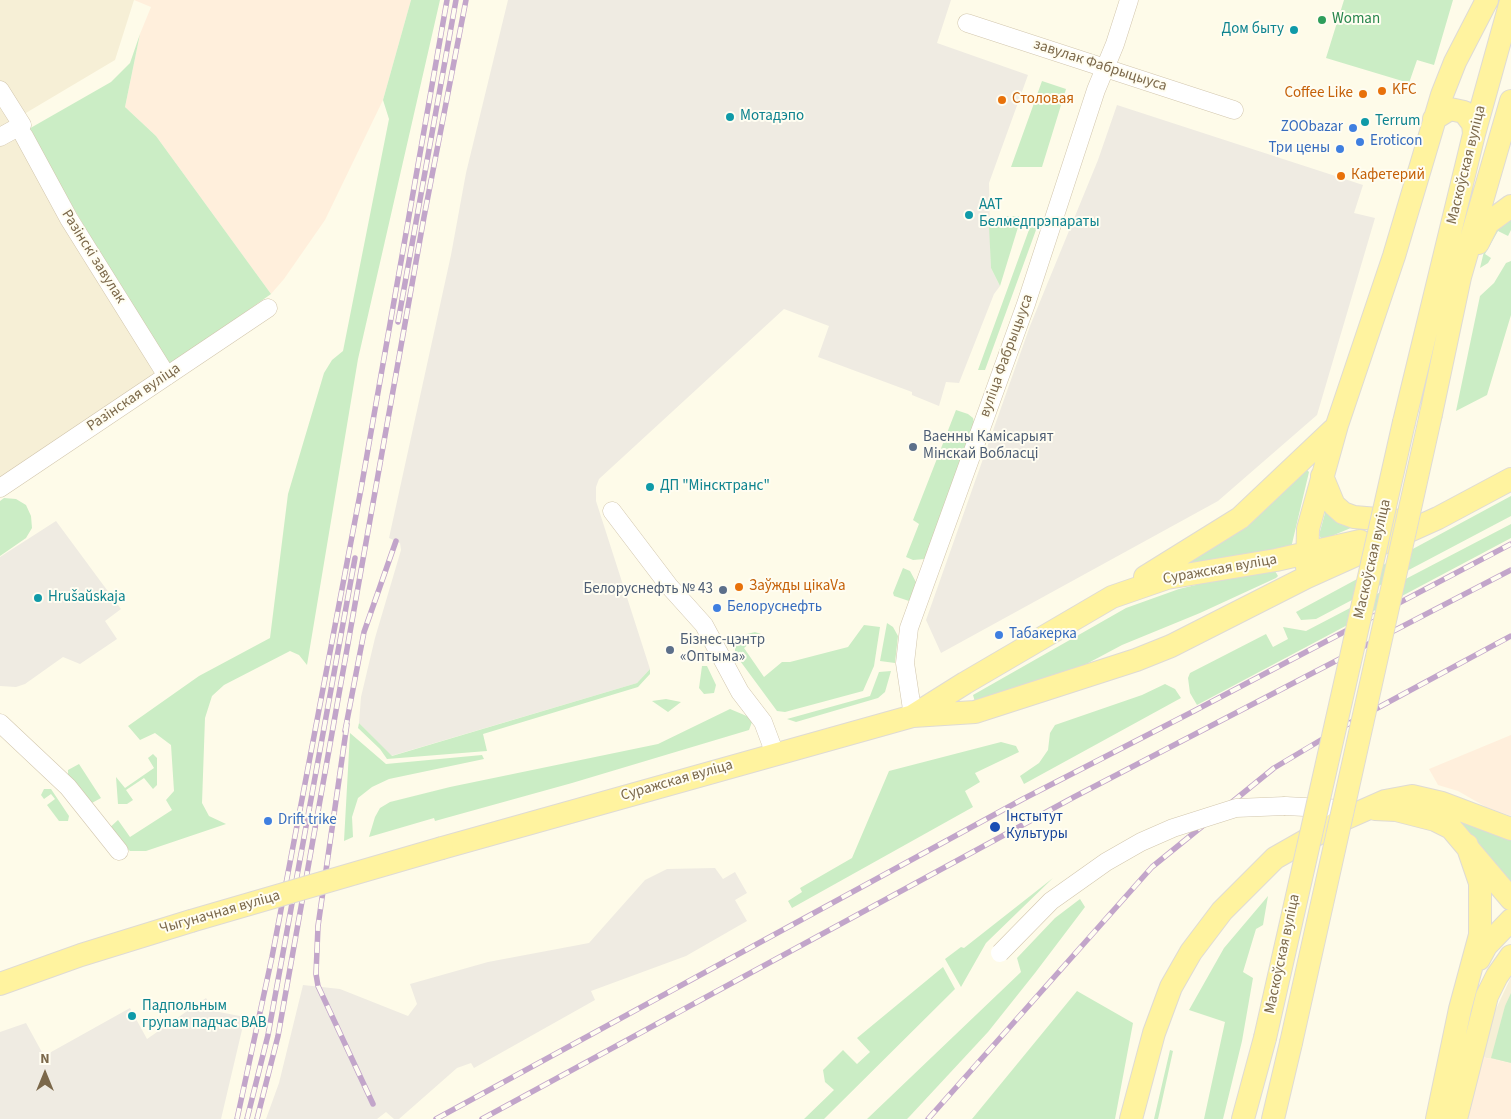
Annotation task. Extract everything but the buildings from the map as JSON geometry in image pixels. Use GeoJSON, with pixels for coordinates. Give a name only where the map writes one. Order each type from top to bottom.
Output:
{"type":"FeatureCollection","features":[{"type":"Feature","properties":{"kind":"main road"},"geometry":{"type":"LineString","coordinates":[[1307,577],[1308,529],[1337,425],[1394,256],[1434,119],[1455,62],[1487,0]]}},
{"type":"Feature","properties":{"kind":"main road","name":"Маскоўская вуліца"},"geometry":{"type":"LineString","coordinates":[[1243,1119],[1265,1038],[1404,422],[1474,134],[1511,1]]}},
{"type":"Feature","properties":{"kind":"main road"},"geometry":{"type":"LineString","coordinates":[[1434,119],[1450,109],[1457,109],[1470,118],[1474,134]]}},
{"type":"Feature","properties":{"kind":"main road"},"geometry":{"type":"LineString","coordinates":[[1509,110],[1508,150],[1511,159]]}},
{"type":"Feature","properties":{"kind":"main road","name":"Маскоўская вуліца"},"geometry":{"type":"LineString","coordinates":[[1273,1119],[1344,810],[1460,277],[1509,110]]}},
{"type":"Feature","properties":{"kind":"main road"},"geometry":{"type":"LineString","coordinates":[[1460,277],[1488,223],[1511,206]]}},
{"type":"Feature","properties":{"kind":"main road"},"geometry":{"type":"LineString","coordinates":[[1112,597],[1240,518],[1327,438],[1337,425]]}},
{"type":"Feature","properties":{"kind":"main road","name":"Суражская вуліца"},"geometry":{"type":"LineString","coordinates":[[913,716],[965,682],[1112,597],[1167,578],[1308,554],[1366,539],[1511,462]]}},
{"type":"Feature","properties":{"kind":"main road"},"geometry":{"type":"LineString","coordinates":[[1322,476],[1334,505],[1343,514],[1354,517],[1402,521]]}},
{"type":"Feature","properties":{"kind":"main road","name":"Суражская вуліца"},"geometry":{"type":"LineString","coordinates":[[442,848],[913,716],[975,712],[1136,660],[1171,646],[1307,577],[1438,518],[1511,479]]}},
{"type":"Feature","properties":{"kind":"main road"},"geometry":{"type":"LineString","coordinates":[[1131,1119],[1154,1033],[1171,987],[1192,952],[1222,911],[1275,858],[1342,820],[1396,798],[1412,796],[1424,797],[1511,830]]}},
{"type":"Feature","properties":{"kind":"main road"},"geometry":{"type":"LineString","coordinates":[[1369,808],[1396,810],[1435,820],[1451,828],[1511,898]]}},
{"type":"Feature","properties":{"kind":"main road"},"geometry":{"type":"LineString","coordinates":[[1437,1119],[1460,1009],[1480,935],[1480,882],[1467,845]]}},
{"type":"Feature","properties":{"kind":"main road","name":"Чыгуначная вуліца"},"geometry":{"type":"LineString","coordinates":[[0,984],[81,955],[442,848]]}},
{"type":"Feature","properties":{"kind":"main road"},"geometry":{"type":"LineString","coordinates":[[1471,973],[1486,946],[1511,920]]}},
{"type":"Feature","properties":{"kind":"main road"},"geometry":{"type":"LineString","coordinates":[[1456,1119],[1485,1002],[1497,976],[1511,956]]}},
{"type":"Feature","properties":{"kind":"street","name":"вуліца Фабрыцыуса"},"geometry":{"type":"LineString","coordinates":[[913,716],[905,663],[909,628],[1026,304],[1096,90],[1129,0]]}},
{"type":"Feature","properties":{"kind":"street","name":"завулак Фабрыцыуса"},"geometry":{"type":"LineString","coordinates":[[967,23],[1234,110]]}},
{"type":"Feature","properties":{"kind":"street","name":"Разінскі завулак"},"geometry":{"type":"LineString","coordinates":[[0,90],[69,219],[166,376]]}},
{"type":"Feature","properties":{"kind":"street"},"geometry":{"type":"LineString","coordinates":[[0,137],[23,131]]}},
{"type":"Feature","properties":{"kind":"street","name":"Разінская вуліца"},"geometry":{"type":"LineString","coordinates":[[0,488],[268,308]]}},
{"type":"Feature","properties":{"kind":"street"},"geometry":{"type":"LineString","coordinates":[[612,511],[669,586],[704,625],[740,692],[763,722],[775,754]]}},
{"type":"Feature","properties":{"kind":"street"},"geometry":{"type":"LineString","coordinates":[[0,723],[68,787],[119,851]]}},
{"type":"Feature","properties":{"kind":"street"},"geometry":{"type":"LineString","coordinates":[[1000,953],[1050,900],[1106,862],[1141,842],[1174,828],[1236,808],[1258,805],[1344,810]]}},
{"type":"Feature","properties":{"kind":"shaded area"},"geometry":{"type":"Polygon","coordinates":[[[0,0],[134,0],[115,60],[9,123],[162,375],[0,482],[0,0]]]}},
{"type":"Feature","properties":{"kind":"shaded area"},"geometry":{"type":"Polygon","coordinates":[[[134,0],[411,0],[383,100],[325,220],[284,279],[271,294],[156,136],[125,107],[140,34],[151,7],[134,0]]]}},
{"type":"Feature","properties":{"kind":"shaded area"},"geometry":{"type":"Polygon","coordinates":[[[508,0],[951,0],[937,43],[1028,75],[989,183],[991,268],[1000,286],[994,294],[959,383],[946,382],[939,406],[912,395],[912,392],[818,357],[829,326],[784,309],[599,479],[596,487],[596,501],[650,669],[637,683],[391,756],[359,723],[361,697],[375,638],[401,550],[400,543],[389,538],[451,255],[466,173],[508,0]]]}},
{"type":"Feature","properties":{"kind":"shaded area"},"geometry":{"type":"Polygon","coordinates":[[[1117,105],[1363,185],[1354,213],[1375,218],[1317,415],[1218,501],[941,653],[926,620],[1030,326],[1098,160],[1117,105]]]}},
{"type":"Feature","properties":{"kind":"shaded area"},"geometry":{"type":"Polygon","coordinates":[[[56,521],[121,609],[105,621],[117,639],[80,664],[63,657],[25,684],[16,687],[0,686],[0,557],[56,521]]]}},
{"type":"Feature","properties":{"kind":"shaded area"},"geometry":{"type":"Polygon","coordinates":[[[1511,735],[1511,816],[1486,807],[1458,791],[1438,785],[1429,769],[1511,735]]]}},
{"type":"Feature","properties":{"kind":"shaded area"},"geometry":{"type":"Polygon","coordinates":[[[715,868],[723,879],[735,872],[747,893],[735,900],[747,921],[686,956],[591,991],[595,1000],[474,1068],[471,1063],[457,1068],[399,1119],[394,1119],[386,1112],[377,1119],[266,1119],[279,1083],[303,985],[340,989],[408,1016],[417,1004],[410,984],[488,962],[589,943],[645,880],[667,869],[715,868]]]}},
{"type":"Feature","properties":{"kind":"shaded area"},"geometry":{"type":"Polygon","coordinates":[[[1511,977],[1511,1063],[1482,1057],[1495,1011],[1511,977]]]}},
{"type":"Feature","properties":{"kind":"shaded area"},"geometry":{"type":"Polygon","coordinates":[[[206,998],[214,1011],[245,1017],[221,1119],[0,1119],[0,1032],[26,1023],[44,1056],[130,1008],[147,1039],[206,998]]]}},
{"type":"Feature","properties":{"kind":"shaded area"},"geometry":{"type":"Polygon","coordinates":[[[1482,1057],[1511,1063],[1511,1119],[1468,1119],[1482,1057]]]}},
{"type":"Feature","properties":{"kind":"green space"},"geometry":{"type":"Polygon","coordinates":[[[411,0],[440,0],[358,359],[307,665],[299,655],[290,651],[224,685],[212,696],[205,718],[202,803],[209,816],[226,824],[146,851],[130,851],[107,830],[118,820],[130,837],[172,810],[166,800],[174,791],[171,745],[155,733],[140,740],[128,726],[199,676],[270,638],[288,494],[324,373],[332,360],[343,351],[389,119],[383,100],[411,0]]]}},
{"type":"Feature","properties":{"kind":"green space"},"geometry":{"type":"Polygon","coordinates":[[[1344,0],[1453,0],[1434,65],[1417,60],[1409,83],[1326,58],[1344,0]]]}},
{"type":"Feature","properties":{"kind":"green space"},"geometry":{"type":"Polygon","coordinates":[[[140,34],[125,107],[156,136],[271,294],[168,367],[29,133],[20,134],[111,82],[130,63],[140,34]]]}},
{"type":"Feature","properties":{"kind":"green space"},"geometry":{"type":"Polygon","coordinates":[[[1042,81],[1066,89],[1042,167],[1011,167],[1042,81]]]}},
{"type":"Feature","properties":{"kind":"green space"},"geometry":{"type":"Polygon","coordinates":[[[1511,215],[1511,230],[1508,236],[1498,231],[1485,254],[1491,258],[1488,263],[1480,268],[1487,239],[1511,215]]]}},
{"type":"Feature","properties":{"kind":"green space"},"geometry":{"type":"Polygon","coordinates":[[[1000,216],[1019,216],[1019,224],[1000,286],[991,268],[989,226],[1000,216]]]}},
{"type":"Feature","properties":{"kind":"green space"},"geometry":{"type":"Polygon","coordinates":[[[1034,216],[1040,219],[985,370],[978,370],[1034,216]]]}},
{"type":"Feature","properties":{"kind":"green space"},"geometry":{"type":"Polygon","coordinates":[[[1511,261],[1511,315],[1487,395],[1456,411],[1480,296],[1494,283],[1506,263],[1511,261]]]}},
{"type":"Feature","properties":{"kind":"green space"},"geometry":{"type":"Polygon","coordinates":[[[956,410],[973,418],[975,426],[925,559],[913,560],[906,557],[919,524],[913,520],[956,410]]]}},
{"type":"Feature","properties":{"kind":"green space"},"geometry":{"type":"Polygon","coordinates":[[[1307,470],[1309,472],[1291,548],[1188,563],[1307,470]]]}},
{"type":"Feature","properties":{"kind":"green space"},"geometry":{"type":"Polygon","coordinates":[[[1511,496],[1511,516],[1316,619],[1301,620],[1296,612],[1511,496]]]}},
{"type":"Feature","properties":{"kind":"green space"},"geometry":{"type":"Polygon","coordinates":[[[4,498],[16,499],[26,505],[31,516],[32,528],[26,538],[0,556],[0,501],[4,498]]]}},
{"type":"Feature","properties":{"kind":"green space"},"geometry":{"type":"Polygon","coordinates":[[[1327,506],[1358,525],[1322,540],[1319,535],[1327,506]]]}},
{"type":"Feature","properties":{"kind":"green space"},"geometry":{"type":"Polygon","coordinates":[[[1511,524],[1511,538],[1197,705],[1190,693],[1188,678],[1190,673],[1266,634],[1273,647],[1288,639],[1283,627],[1306,631],[1511,524]]]}},
{"type":"Feature","properties":{"kind":"green space"},"geometry":{"type":"Polygon","coordinates":[[[903,568],[910,571],[917,584],[909,601],[894,596],[893,593],[903,568]]]}},
{"type":"Feature","properties":{"kind":"green space"},"geometry":{"type":"Polygon","coordinates":[[[1275,571],[1278,576],[1276,578],[1200,613],[1122,645],[1077,669],[975,702],[973,695],[1126,608],[1179,589],[1212,581],[1275,571]]]}},
{"type":"Feature","properties":{"kind":"green space"},"geometry":{"type":"Polygon","coordinates":[[[887,623],[893,627],[898,636],[895,663],[880,661],[887,623]]]}},
{"type":"Feature","properties":{"kind":"green space"},"geometry":{"type":"Polygon","coordinates":[[[864,625],[880,627],[874,666],[863,691],[785,712],[777,711],[735,654],[735,644],[740,639],[747,634],[755,632],[761,634],[744,648],[764,677],[782,662],[790,662],[848,647],[864,625]]]}},
{"type":"Feature","properties":{"kind":"green space"},"geometry":{"type":"Polygon","coordinates":[[[702,666],[707,666],[716,685],[714,693],[704,694],[699,688],[702,666]]]}},
{"type":"Feature","properties":{"kind":"green space"},"geometry":{"type":"Polygon","coordinates":[[[650,669],[650,674],[638,687],[483,734],[487,751],[387,759],[380,749],[358,728],[359,723],[392,756],[637,683],[650,669]]]}},
{"type":"Feature","properties":{"kind":"green space"},"geometry":{"type":"Polygon","coordinates":[[[891,671],[885,692],[878,698],[796,722],[787,719],[870,696],[879,672],[891,671]]]}},
{"type":"Feature","properties":{"kind":"green space"},"geometry":{"type":"Polygon","coordinates":[[[1165,684],[1175,689],[1181,698],[1024,784],[1020,776],[1039,763],[1048,750],[1050,733],[1055,725],[1142,695],[1165,684]]]}},
{"type":"Feature","properties":{"kind":"green space"},"geometry":{"type":"Polygon","coordinates":[[[666,699],[681,702],[668,712],[652,701],[666,699]]]}},
{"type":"Feature","properties":{"kind":"green space"},"geometry":{"type":"Polygon","coordinates":[[[730,709],[749,717],[752,722],[749,730],[572,783],[435,821],[434,818],[369,837],[380,808],[390,802],[450,787],[658,744],[730,709]]]}},
{"type":"Feature","properties":{"kind":"green space"},"geometry":{"type":"Polygon","coordinates":[[[350,733],[386,764],[482,755],[484,759],[389,779],[372,787],[358,798],[352,817],[353,837],[344,841],[350,733]]]}},
{"type":"Feature","properties":{"kind":"green space"},"geometry":{"type":"Polygon","coordinates":[[[1001,742],[1016,746],[1019,752],[975,773],[980,782],[965,791],[973,807],[792,908],[788,901],[802,892],[800,888],[852,858],[889,771],[1001,742]]]}},
{"type":"Feature","properties":{"kind":"green space"},"geometry":{"type":"Polygon","coordinates":[[[153,754],[157,758],[157,785],[153,789],[144,778],[126,790],[133,800],[127,804],[118,804],[116,777],[125,788],[154,768],[148,758],[153,754]]]}},
{"type":"Feature","properties":{"kind":"green space"},"geometry":{"type":"Polygon","coordinates":[[[79,764],[101,798],[90,804],[68,776],[68,770],[79,764]]]}},
{"type":"Feature","properties":{"kind":"green space"},"geometry":{"type":"Polygon","coordinates":[[[44,789],[51,789],[69,816],[68,821],[59,821],[47,805],[55,799],[51,794],[44,799],[41,795],[44,789]]]}},
{"type":"Feature","properties":{"kind":"green space"},"geometry":{"type":"Polygon","coordinates":[[[1463,822],[1511,839],[1511,889],[1459,823],[1463,822]]]}},
{"type":"Feature","properties":{"kind":"green space"},"geometry":{"type":"Polygon","coordinates":[[[1053,878],[986,943],[961,987],[945,959],[961,947],[964,948],[1053,878]]]}},
{"type":"Feature","properties":{"kind":"green space"},"geometry":{"type":"Polygon","coordinates":[[[1268,896],[1263,925],[1256,929],[1243,972],[1253,978],[1242,1041],[1223,1119],[1204,1119],[1225,1022],[1189,1010],[1224,948],[1268,896]]]}},
{"type":"Feature","properties":{"kind":"green space"},"geometry":{"type":"Polygon","coordinates":[[[1080,899],[1085,907],[1035,973],[988,1032],[910,1116],[907,1119],[867,1119],[1021,972],[1017,958],[1055,918],[1080,899]]]}},
{"type":"Feature","properties":{"kind":"green space"},"geometry":{"type":"Polygon","coordinates":[[[943,967],[955,989],[824,1119],[804,1119],[834,1090],[825,1082],[823,1070],[843,1050],[857,1064],[870,1052],[857,1038],[943,967]]]}},
{"type":"Feature","properties":{"kind":"green space"},"geometry":{"type":"Polygon","coordinates":[[[1077,991],[1133,1023],[1115,1119],[972,1119],[1077,991]]]}},
{"type":"Feature","properties":{"kind":"green space"},"geometry":{"type":"Polygon","coordinates":[[[1511,993],[1511,1063],[1491,1058],[1505,1006],[1511,993]]]}},
{"type":"Feature","properties":{"kind":"green space"},"geometry":{"type":"Polygon","coordinates":[[[1170,1050],[1173,1051],[1158,1119],[1154,1119],[1170,1050]]]}},
{"type":"Feature","properties":{"kind":"railway"},"geometry":{"type":"LineString","coordinates":[[237,1119],[272,957],[361,489],[447,0]]}},
{"type":"Feature","properties":{"kind":"railway"},"geometry":{"type":"LineString","coordinates":[[398,322],[456,0]]}},
{"type":"Feature","properties":{"kind":"railway"},"geometry":{"type":"LineString","coordinates":[[257,1119],[278,1036],[424,217],[466,0]]}},
{"type":"Feature","properties":{"kind":"railway"},"geometry":{"type":"LineString","coordinates":[[345,731],[364,632],[396,541]]}},
{"type":"Feature","properties":{"kind":"railway"},"geometry":{"type":"LineString","coordinates":[[436,1119],[1023,799],[1511,544]]}},
{"type":"Feature","properties":{"kind":"railway"},"geometry":{"type":"LineString","coordinates":[[247,1119],[268,1035],[355,558]]}},
{"type":"Feature","properties":{"kind":"railway"},"geometry":{"type":"LineString","coordinates":[[482,1119],[1074,797],[1511,570]]}},
{"type":"Feature","properties":{"kind":"railway"},"geometry":{"type":"LineString","coordinates":[[928,1119],[1152,867],[1274,768],[1346,725],[1511,636]]}},
{"type":"Feature","properties":{"kind":"railway"},"geometry":{"type":"LineString","coordinates":[[347,724],[318,926],[316,974],[318,986],[373,1104]]}},
{"type":"Feature","properties":{"kind":"place","name":"Woman"},"geometry":{"type":"Point","coordinates":[1322,20]}},
{"type":"Feature","properties":{"kind":"place","name":"Дом быту"},"geometry":{"type":"Point","coordinates":[1294,30]}},
{"type":"Feature","properties":{"kind":"place","name":"KFC"},"geometry":{"type":"Point","coordinates":[1382,91]}},
{"type":"Feature","properties":{"kind":"place","name":"Coffee Like"},"geometry":{"type":"Point","coordinates":[1363,94]}},
{"type":"Feature","properties":{"kind":"place","name":"Столовая"},"geometry":{"type":"Point","coordinates":[1002,100]}},
{"type":"Feature","properties":{"kind":"place","name":"Мотадэпо"},"geometry":{"type":"Point","coordinates":[730,117]}},
{"type":"Feature","properties":{"kind":"place","name":"Terrum"},"geometry":{"type":"Point","coordinates":[1365,122]}},
{"type":"Feature","properties":{"kind":"place","name":"ZOObazar"},"geometry":{"type":"Point","coordinates":[1353,128]}},
{"type":"Feature","properties":{"kind":"place","name":"Eroticon"},"geometry":{"type":"Point","coordinates":[1360,142]}},
{"type":"Feature","properties":{"kind":"place","name":"Три цены"},"geometry":{"type":"Point","coordinates":[1340,149]}},
{"type":"Feature","properties":{"kind":"place","name":"Кафетерий"},"geometry":{"type":"Point","coordinates":[1341,176]}},
{"type":"Feature","properties":{"kind":"place","name":"ААТ Белмедпрэпараты"},"geometry":{"type":"Point","coordinates":[969,215]}},
{"type":"Feature","properties":{"kind":"place","name":"Ваенны Камісарыят Мінскай Вобласці"},"geometry":{"type":"Point","coordinates":[913,447]}},
{"type":"Feature","properties":{"kind":"place","name":"ДП \"Мінсктранс\""},"geometry":{"type":"Point","coordinates":[650,487]}},
{"type":"Feature","properties":{"kind":"place","name":"Заўжды цікаVа"},"geometry":{"type":"Point","coordinates":[739,587]}},
{"type":"Feature","properties":{"kind":"place","name":"Белоруснефть № 43"},"geometry":{"type":"Point","coordinates":[723,590]}},
{"type":"Feature","properties":{"kind":"place","name":"Hrušaŭskaja"},"geometry":{"type":"Point","coordinates":[38,598]}},
{"type":"Feature","properties":{"kind":"place","name":"Белоруснефть"},"geometry":{"type":"Point","coordinates":[717,608]}},
{"type":"Feature","properties":{"kind":"place","name":"Табакерка"},"geometry":{"type":"Point","coordinates":[999,635]}},
{"type":"Feature","properties":{"kind":"place","name":"Бізнес-цэнтр «Оптыма»"},"geometry":{"type":"Point","coordinates":[670,650]}},
{"type":"Feature","properties":{"kind":"place","name":"Drift trike"},"geometry":{"type":"Point","coordinates":[268,821]}},
{"type":"Feature","properties":{"kind":"place","name":"Інстытут Культуры"},"geometry":{"type":"Point","coordinates":[995,827]}},
{"type":"Feature","properties":{"kind":"place","name":"Падпольным групам падчас ВАВ"},"geometry":{"type":"Point","coordinates":[132,1016]}}]}
